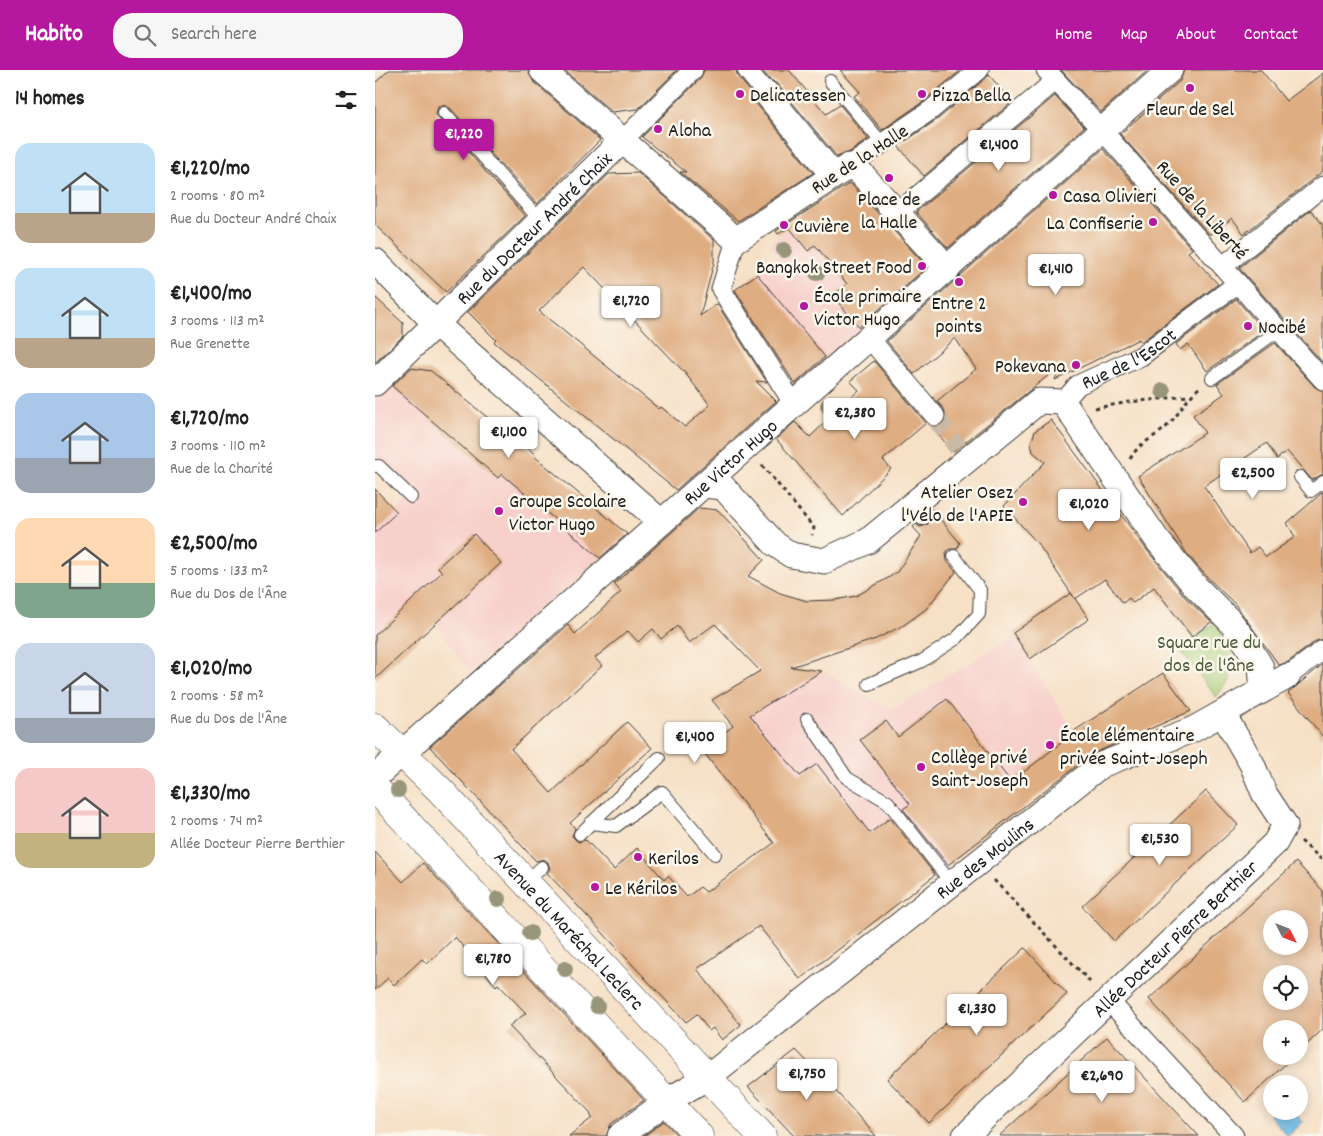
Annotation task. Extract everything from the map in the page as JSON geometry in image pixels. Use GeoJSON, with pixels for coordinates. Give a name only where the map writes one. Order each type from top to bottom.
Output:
{"type":"FeatureCollection","features":[{"type":"Feature","properties":{"kind":"street"},"geometry":{"type":"LineString","coordinates":[[542,70],[736,240],[721,289],[795,406]]}},
{"type":"Feature","properties":{"kind":"street","name":"Rue du Docteur André Chaix"},"geometry":{"type":"LineString","coordinates":[[375,384],[693,70]]}},
{"type":"Feature","properties":{"kind":"street"},"geometry":{"type":"LineString","coordinates":[[747,70],[766,93],[841,171],[857,169],[948,269]]}},
{"type":"Feature","properties":{"kind":"street","name":"Rue de la Halle"},"geometry":{"type":"LineString","coordinates":[[736,240],[931,110],[979,70]]}},
{"type":"Feature","properties":{"kind":"street","name":"Rue Victor Hugo"},"geometry":{"type":"LineString","coordinates":[[375,777],[661,522],[795,406],[1101,129],[1170,70]]}},
{"type":"Feature","properties":{"kind":"street"},"geometry":{"type":"LineString","coordinates":[[897,213],[1051,75]]}},
{"type":"Feature","properties":{"kind":"street","name":"Rue de la Liberté"},"geometry":{"type":"LineString","coordinates":[[1051,75],[1323,380]]}},
{"type":"Feature","properties":{"kind":"street"},"geometry":{"type":"LineString","coordinates":[[1223,266],[1323,186]]}},
{"type":"Feature","properties":{"kind":"street"},"geometry":{"type":"LineString","coordinates":[[375,261],[435,323],[661,522]]}},
{"type":"Feature","properties":{"kind":"street","name":"Rue de l'Escot"},"geometry":{"type":"LineString","coordinates":[[704,485],[723,487],[775,544],[791,555],[824,561],[868,541],[915,513],[963,453],[1039,401],[1067,408],[1078,386],[1141,356],[1238,283]]}},
{"type":"Feature","properties":{"kind":"street"},"geometry":{"type":"LineString","coordinates":[[870,339],[935,416]]}},
{"type":"Feature","properties":{"kind":"street"},"geometry":{"type":"LineString","coordinates":[[1067,408],[1158,541],[1196,587],[1231,621],[1245,641],[1261,667],[1263,690]]}},
{"type":"Feature","properties":{"kind":"street","name":"Rue des Moulins"},"geometry":{"type":"LineString","coordinates":[[620,1136],[667,1101],[708,1077],[1101,765],[1194,729],[1223,714],[1288,676],[1323,650]]}},
{"type":"Feature","properties":{"kind":"street","name":"Allée Docteur Pierre Berthier"},"geometry":{"type":"LineString","coordinates":[[965,1136],[1275,843],[1285,825],[1264,793],[1253,764],[1223,714]]}},
{"type":"Feature","properties":{"kind":"street","name":"Avenue du Maréchal Leclerc"},"geometry":{"type":"LineString","coordinates":[[377,724],[403,753],[534,875],[708,1077],[762,1136]]}},
{"type":"Feature","properties":{"kind":"street"},"geometry":{"type":"LineString","coordinates":[[375,788],[699,1136]]}},
{"type":"Feature","properties":{"kind":"street"},"geometry":{"type":"LineString","coordinates":[[1109,1001],[1234,1136]]}},
{"type":"Feature","properties":{"kind":"lane"},"geometry":{"type":"LineString","coordinates":[[831,81],[882,144]]}},
{"type":"Feature","properties":{"kind":"lane"},"geometry":{"type":"LineString","coordinates":[[444,113],[540,220]]}},
{"type":"Feature","properties":{"kind":"lane"},"geometry":{"type":"LineString","coordinates":[[1212,378],[1279,330]]}},
{"type":"Feature","properties":{"kind":"lane"},"geometry":{"type":"LineString","coordinates":[[375,466],[379,466],[411,498]]}},
{"type":"Feature","properties":{"kind":"lane"},"geometry":{"type":"LineString","coordinates":[[1299,477],[1311,490],[1323,482]]}},
{"type":"Feature","properties":{"kind":"lane"},"geometry":{"type":"LineString","coordinates":[[869,684],[922,661],[957,638],[979,614],[980,590],[954,556]]}},
{"type":"Feature","properties":{"kind":"lane"},"geometry":{"type":"LineString","coordinates":[[807,719],[847,778],[888,802],[952,884]]}},
{"type":"Feature","properties":{"kind":"lane"},"geometry":{"type":"LineString","coordinates":[[580,834],[659,758]]}},
{"type":"Feature","properties":{"kind":"lane"},"geometry":{"type":"LineString","coordinates":[[591,823],[616,826],[662,792],[715,854]]}},
{"type":"Feature","properties":{"kind":"path"},"geometry":{"type":"LineString","coordinates":[[1118,484],[1136,448],[1169,424],[1188,396],[1212,378]]}},
{"type":"Feature","properties":{"kind":"path"},"geometry":{"type":"LineString","coordinates":[[1067,408],[1188,396]]}},
{"type":"Feature","properties":{"kind":"path"},"geometry":{"type":"LineString","coordinates":[[747,447],[814,528],[806,559]]}},
{"type":"Feature","properties":{"kind":"path"},"geometry":{"type":"LineString","coordinates":[[978,863],[1109,1001]]}},
{"type":"Feature","properties":{"kind":"shaded area","name":"École primaire Victor Hugo"},"geometry":{"type":"Polygon","coordinates":[[[790,229],[807,251],[815,245],[876,320],[800,386],[795,386],[734,291],[778,258],[769,244],[790,229]]]}},
{"type":"Feature","properties":{"kind":"shaded area","name":"Groupe Scolaire Victor Hugo"},"geometry":{"type":"Polygon","coordinates":[[[399,367],[431,371],[629,535],[469,672],[436,623],[375,679],[375,534],[417,491],[375,456],[375,391],[399,367]]]}},
{"type":"Feature","properties":{"kind":"shaded area"},"geometry":{"type":"Polygon","coordinates":[[[1014,636],[1089,755],[848,942],[801,871],[773,842],[702,750],[733,726],[712,700],[771,664],[822,671],[892,710],[1014,636]]]}},
{"type":"Feature","properties":{"kind":"green space","name":"Square rue du dos de l'âne"},"geometry":{"type":"Polygon","coordinates":[[[1216,622],[1227,642],[1233,660],[1230,677],[1216,697],[1179,648],[1216,622]]]}},
{"type":"Feature","properties":{"kind":"water"},"geometry":{"type":"Polygon","coordinates":[[[1274,1120],[1301,1120],[1303,1122],[1288,1136],[1274,1120]]]}},
{"type":"Feature","properties":{"kind":"building"},"geometry":{"type":"Polygon","coordinates":[[[389,70],[528,70],[533,81],[600,140],[537,204],[450,108],[443,105],[438,107],[436,114],[438,118],[525,216],[446,292],[375,225],[375,83],[389,70]]]}},
{"type":"Feature","properties":{"kind":"building"},"geometry":{"type":"Polygon","coordinates":[[[564,70],[677,70],[638,109],[612,112],[564,70]]]}},
{"type":"Feature","properties":{"kind":"building"},"geometry":{"type":"Polygon","coordinates":[[[704,70],[736,70],[738,77],[752,94],[755,102],[813,173],[738,221],[680,172],[686,172],[642,137],[701,78],[704,70]]]}},
{"type":"Feature","properties":{"kind":"building"},"geometry":{"type":"Polygon","coordinates":[[[762,70],[789,70],[826,114],[840,105],[868,139],[850,152],[837,157],[777,84],[769,79],[762,70]]]}},
{"type":"Feature","properties":{"kind":"building"},"geometry":{"type":"Polygon","coordinates":[[[840,70],[961,70],[924,101],[882,130],[854,96],[860,92],[840,70]]]}},
{"type":"Feature","properties":{"kind":"building"},"geometry":{"type":"Polygon","coordinates":[[[1061,70],[1148,70],[1101,112],[1061,70]]]}},
{"type":"Feature","properties":{"kind":"building"},"geometry":{"type":"Polygon","coordinates":[[[1184,70],[1261,70],[1286,101],[1323,73],[1323,171],[1244,234],[1232,218],[1210,235],[1120,134],[1180,81],[1184,70]]]}},
{"type":"Feature","properties":{"kind":"building"},"geometry":{"type":"Polygon","coordinates":[[[989,75],[1012,102],[924,176],[898,146],[938,119],[989,75]]]}},
{"type":"Feature","properties":{"kind":"building"},"geometry":{"type":"Polygon","coordinates":[[[1055,96],[1084,127],[948,248],[916,212],[1055,96]]]}},
{"type":"Feature","properties":{"kind":"building"},"geometry":{"type":"Polygon","coordinates":[[[1103,149],[1192,249],[1188,252],[1218,284],[1141,342],[1139,339],[1055,380],[1060,366],[953,452],[932,427],[942,425],[946,419],[944,409],[937,401],[976,369],[955,338],[914,374],[887,341],[1103,149]]]}},
{"type":"Feature","properties":{"kind":"building"},"geometry":{"type":"Polygon","coordinates":[[[638,173],[714,240],[714,262],[700,316],[717,304],[767,382],[756,381],[776,401],[676,490],[494,342],[496,340],[468,312],[609,174],[638,173]],[[584,267],[539,311],[659,409],[661,407],[685,427],[710,405],[685,373],[584,267]]]}},
{"type":"Feature","properties":{"kind":"building"},"geometry":{"type":"Polygon","coordinates":[[[850,183],[927,267],[859,327],[833,296],[847,284],[815,245],[808,251],[789,227],[778,234],[776,231],[850,183]]]}},
{"type":"Feature","properties":{"kind":"building"},"geometry":{"type":"Polygon","coordinates":[[[1311,210],[1323,225],[1323,363],[1239,268],[1311,210]]]}},
{"type":"Feature","properties":{"kind":"building"},"geometry":{"type":"Polygon","coordinates":[[[757,274],[825,357],[795,384],[735,290],[757,274]]]}},
{"type":"Feature","properties":{"kind":"building"},"geometry":{"type":"Polygon","coordinates":[[[375,297],[403,323],[403,336],[375,363],[375,297]]]}},
{"type":"Feature","properties":{"kind":"building"},"geometry":{"type":"Polygon","coordinates":[[[1236,299],[1264,331],[1207,371],[1188,344],[1180,350],[1176,344],[1236,299]]]}},
{"type":"Feature","properties":{"kind":"building"},"geometry":{"type":"Polygon","coordinates":[[[1275,343],[1315,387],[1323,391],[1323,474],[1312,480],[1287,451],[1277,459],[1267,443],[1204,486],[1250,553],[1258,547],[1266,557],[1295,537],[1287,523],[1323,492],[1323,639],[1316,641],[1288,662],[1279,665],[1235,604],[1207,577],[1187,554],[1138,476],[1205,433],[1193,415],[1224,394],[1217,384],[1275,343]]]}},
{"type":"Feature","properties":{"kind":"building"},"geometry":{"type":"Polygon","coordinates":[[[874,361],[926,423],[883,460],[891,469],[843,516],[776,439],[795,422],[810,437],[859,390],[850,381],[874,361]]]}},
{"type":"Feature","properties":{"kind":"building"},"geometry":{"type":"Polygon","coordinates":[[[411,368],[431,371],[535,454],[534,456],[627,534],[600,558],[502,474],[498,478],[392,386],[411,368]]]}},
{"type":"Feature","properties":{"kind":"building"},"geometry":{"type":"Polygon","coordinates":[[[1051,420],[1147,550],[1186,598],[1211,622],[1192,637],[1154,587],[1133,603],[1129,598],[1123,603],[1105,579],[1075,599],[1038,544],[1004,506],[1045,462],[1033,452],[1031,443],[1035,431],[1051,420]]]}},
{"type":"Feature","properties":{"kind":"building"},"geometry":{"type":"Polygon","coordinates":[[[375,489],[397,512],[375,533],[375,489]]]}},
{"type":"Feature","properties":{"kind":"building"},"geometry":{"type":"Polygon","coordinates":[[[699,508],[718,510],[764,560],[748,576],[780,593],[807,601],[835,600],[856,596],[897,572],[921,536],[913,527],[916,524],[920,527],[927,525],[930,521],[928,513],[932,509],[960,543],[957,549],[949,549],[946,553],[947,561],[956,572],[926,609],[904,625],[876,639],[791,667],[822,671],[750,715],[800,776],[817,764],[870,833],[890,818],[935,875],[800,979],[759,926],[697,969],[741,1025],[722,1040],[713,1028],[709,1031],[697,1014],[686,1022],[547,873],[550,869],[548,862],[544,859],[536,861],[430,747],[568,625],[575,634],[621,592],[614,584],[699,508]],[[715,624],[689,643],[677,626],[661,639],[653,629],[638,642],[628,631],[595,658],[602,666],[511,749],[551,793],[627,722],[652,748],[570,823],[575,828],[572,836],[578,842],[586,840],[614,870],[637,848],[664,880],[668,876],[687,897],[700,887],[706,892],[774,843],[702,750],[733,726],[712,700],[760,671],[715,624]]]}},
{"type":"Feature","properties":{"kind":"building"},"geometry":{"type":"Polygon","coordinates":[[[474,534],[501,563],[375,679],[375,635],[442,572],[438,567],[474,534]]]}},
{"type":"Feature","properties":{"kind":"building"},"geometry":{"type":"Polygon","coordinates":[[[1071,593],[1089,619],[1030,659],[1013,633],[1071,593]]]}},
{"type":"Feature","properties":{"kind":"building"},"geometry":{"type":"Polygon","coordinates":[[[1323,664],[1323,737],[1288,693],[1323,664]]]}},
{"type":"Feature","properties":{"kind":"building"},"geometry":{"type":"Polygon","coordinates":[[[1163,673],[1191,711],[1092,754],[948,865],[903,809],[910,804],[860,740],[886,721],[898,737],[947,699],[1011,782],[1074,731],[1163,673]]]}},
{"type":"Feature","properties":{"kind":"building"},"geometry":{"type":"Polygon","coordinates":[[[1206,791],[1238,825],[1114,941],[1082,906],[1206,791]]]}},
{"type":"Feature","properties":{"kind":"building"},"geometry":{"type":"Polygon","coordinates":[[[375,852],[403,882],[423,863],[644,1100],[611,1124],[606,1136],[569,1136],[592,1118],[589,1111],[509,1026],[526,1013],[498,984],[496,986],[455,937],[427,964],[422,959],[394,985],[388,978],[375,990],[375,852]]]}},
{"type":"Feature","properties":{"kind":"building"},"geometry":{"type":"Polygon","coordinates":[[[1296,862],[1323,891],[1323,1029],[1308,1043],[1308,1020],[1263,1020],[1263,1065],[1284,1065],[1274,1075],[1263,1075],[1263,1085],[1245,1102],[1149,999],[1296,862]]]}},
{"type":"Feature","properties":{"kind":"building"},"geometry":{"type":"Polygon","coordinates":[[[1025,948],[1067,994],[929,1123],[887,1079],[1025,948]]]}},
{"type":"Feature","properties":{"kind":"building"},"geometry":{"type":"Polygon","coordinates":[[[1107,1037],[1199,1136],[999,1136],[1107,1037]]]}},
{"type":"Feature","properties":{"kind":"building"},"geometry":{"type":"Polygon","coordinates":[[[796,1050],[876,1136],[794,1136],[748,1087],[796,1050]]]}},
{"type":"Feature","properties":{"kind":"building"},"geometry":{"type":"Polygon","coordinates":[[[664,1121],[678,1136],[644,1136],[664,1121]]]}},
{"type":"Feature","properties":{"kind":"tunnel"},"geometry":{"type":"LineString","coordinates":[[935,416],[958,448]]}},
{"type":"Feature","properties":{"kind":"place","name":"Fleur de Sel"},"geometry":{"type":"Point","coordinates":[1190,88]}},
{"type":"Feature","properties":{"kind":"place","name":"Delicatessen"},"geometry":{"type":"Point","coordinates":[740,94]}},
{"type":"Feature","properties":{"kind":"place","name":"Pizza Bella"},"geometry":{"type":"Point","coordinates":[922,94]}},
{"type":"Feature","properties":{"kind":"place","name":"Aloha"},"geometry":{"type":"Point","coordinates":[658,129]}},
{"type":"Feature","properties":{"kind":"place","name":"Place de la Halle"},"geometry":{"type":"Point","coordinates":[889,178]}},
{"type":"Feature","properties":{"kind":"place","name":"Casa Olivieri"},"geometry":{"type":"Point","coordinates":[1053,195]}},
{"type":"Feature","properties":{"kind":"place","name":"La Confiserie"},"geometry":{"type":"Point","coordinates":[1153,222]}},
{"type":"Feature","properties":{"kind":"place","name":"Cuvière"},"geometry":{"type":"Point","coordinates":[784,225]}},
{"type":"Feature","properties":{"kind":"place","name":"Bangkok Street Food"},"geometry":{"type":"Point","coordinates":[922,266]}},
{"type":"Feature","properties":{"kind":"place","name":"Entre 2 points"},"geometry":{"type":"Point","coordinates":[959,282]}},
{"type":"Feature","properties":{"kind":"place","name":"École primaire Victor Hugo"},"geometry":{"type":"Point","coordinates":[804,306]}},
{"type":"Feature","properties":{"kind":"place","name":"Nocibé"},"geometry":{"type":"Point","coordinates":[1248,326]}},
{"type":"Feature","properties":{"kind":"place","name":"Pokevana"},"geometry":{"type":"Point","coordinates":[1076,365]}},
{"type":"Feature","properties":{"kind":"place","name":"Atelier Osez l'Vélo de l'APIE"},"geometry":{"type":"Point","coordinates":[1023,502]}},
{"type":"Feature","properties":{"kind":"place","name":"Groupe Scolaire Victor Hugo"},"geometry":{"type":"Point","coordinates":[499,511]}},
{"type":"Feature","properties":{"kind":"place","name":"École élémentaire privée Saint-Joseph"},"geometry":{"type":"Point","coordinates":[1050,745]}},
{"type":"Feature","properties":{"kind":"place","name":"Collège privé Saint-Joseph"},"geometry":{"type":"Point","coordinates":[921,767]}},
{"type":"Feature","properties":{"kind":"place","name":"Kerilos"},"geometry":{"type":"Point","coordinates":[638,857]}},
{"type":"Feature","properties":{"kind":"place","name":"Le Kérilos"},"geometry":{"type":"Point","coordinates":[595,887]}}]}
